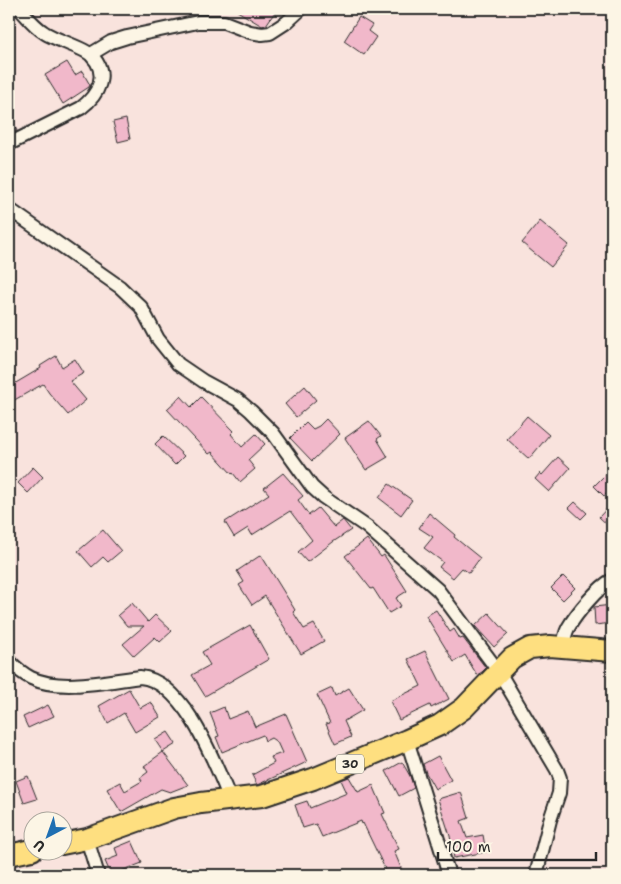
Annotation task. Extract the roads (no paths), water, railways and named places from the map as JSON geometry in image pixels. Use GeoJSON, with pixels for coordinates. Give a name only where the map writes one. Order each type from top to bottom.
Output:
{"type":"FeatureCollection","features":[{"type":"Feature","properties":{"kind":"highway","name":"30"},"geometry":{"type":"LineString","coordinates":[[72,842],[87,839],[174,808],[262,796],[290,788],[407,740],[440,725],[464,708],[512,658],[530,648],[550,646],[612,651]]}},
{"type":"Feature","properties":{"kind":"highway"},"geometry":{"type":"LineString","coordinates":[[9,855],[22,852]]}},
{"type":"Feature","properties":{"kind":"street"},"geometry":{"type":"LineString","coordinates":[[9,144],[81,108],[88,102],[101,82],[100,73],[91,54],[46,34],[20,9]]}},
{"type":"Feature","properties":{"kind":"street"},"geometry":{"type":"LineString","coordinates":[[91,54],[111,42],[127,37],[198,22],[224,22],[250,32],[270,33],[287,22],[301,9]]}},
{"type":"Feature","properties":{"kind":"street"},"geometry":{"type":"LineString","coordinates":[[9,209],[120,287],[141,307],[158,339],[178,364],[203,381],[238,400],[273,433],[312,487],[323,497],[368,527],[431,582],[499,672],[560,778],[559,793],[536,875]]}},
{"type":"Feature","properties":{"kind":"street"},"geometry":{"type":"LineString","coordinates":[[563,647],[565,636],[575,618],[598,591],[612,580]]}},
{"type":"Feature","properties":{"kind":"street"},"geometry":{"type":"LineString","coordinates":[[9,661],[30,677],[43,682],[73,684],[140,677],[151,678],[172,694],[196,725],[231,801]]}},
{"type":"Feature","properties":{"kind":"street"},"geometry":{"type":"LineString","coordinates":[[407,740],[450,875]]}},
{"type":"Feature","properties":{"kind":"street"},"geometry":{"type":"LineString","coordinates":[[87,839],[98,875]]}}]}
